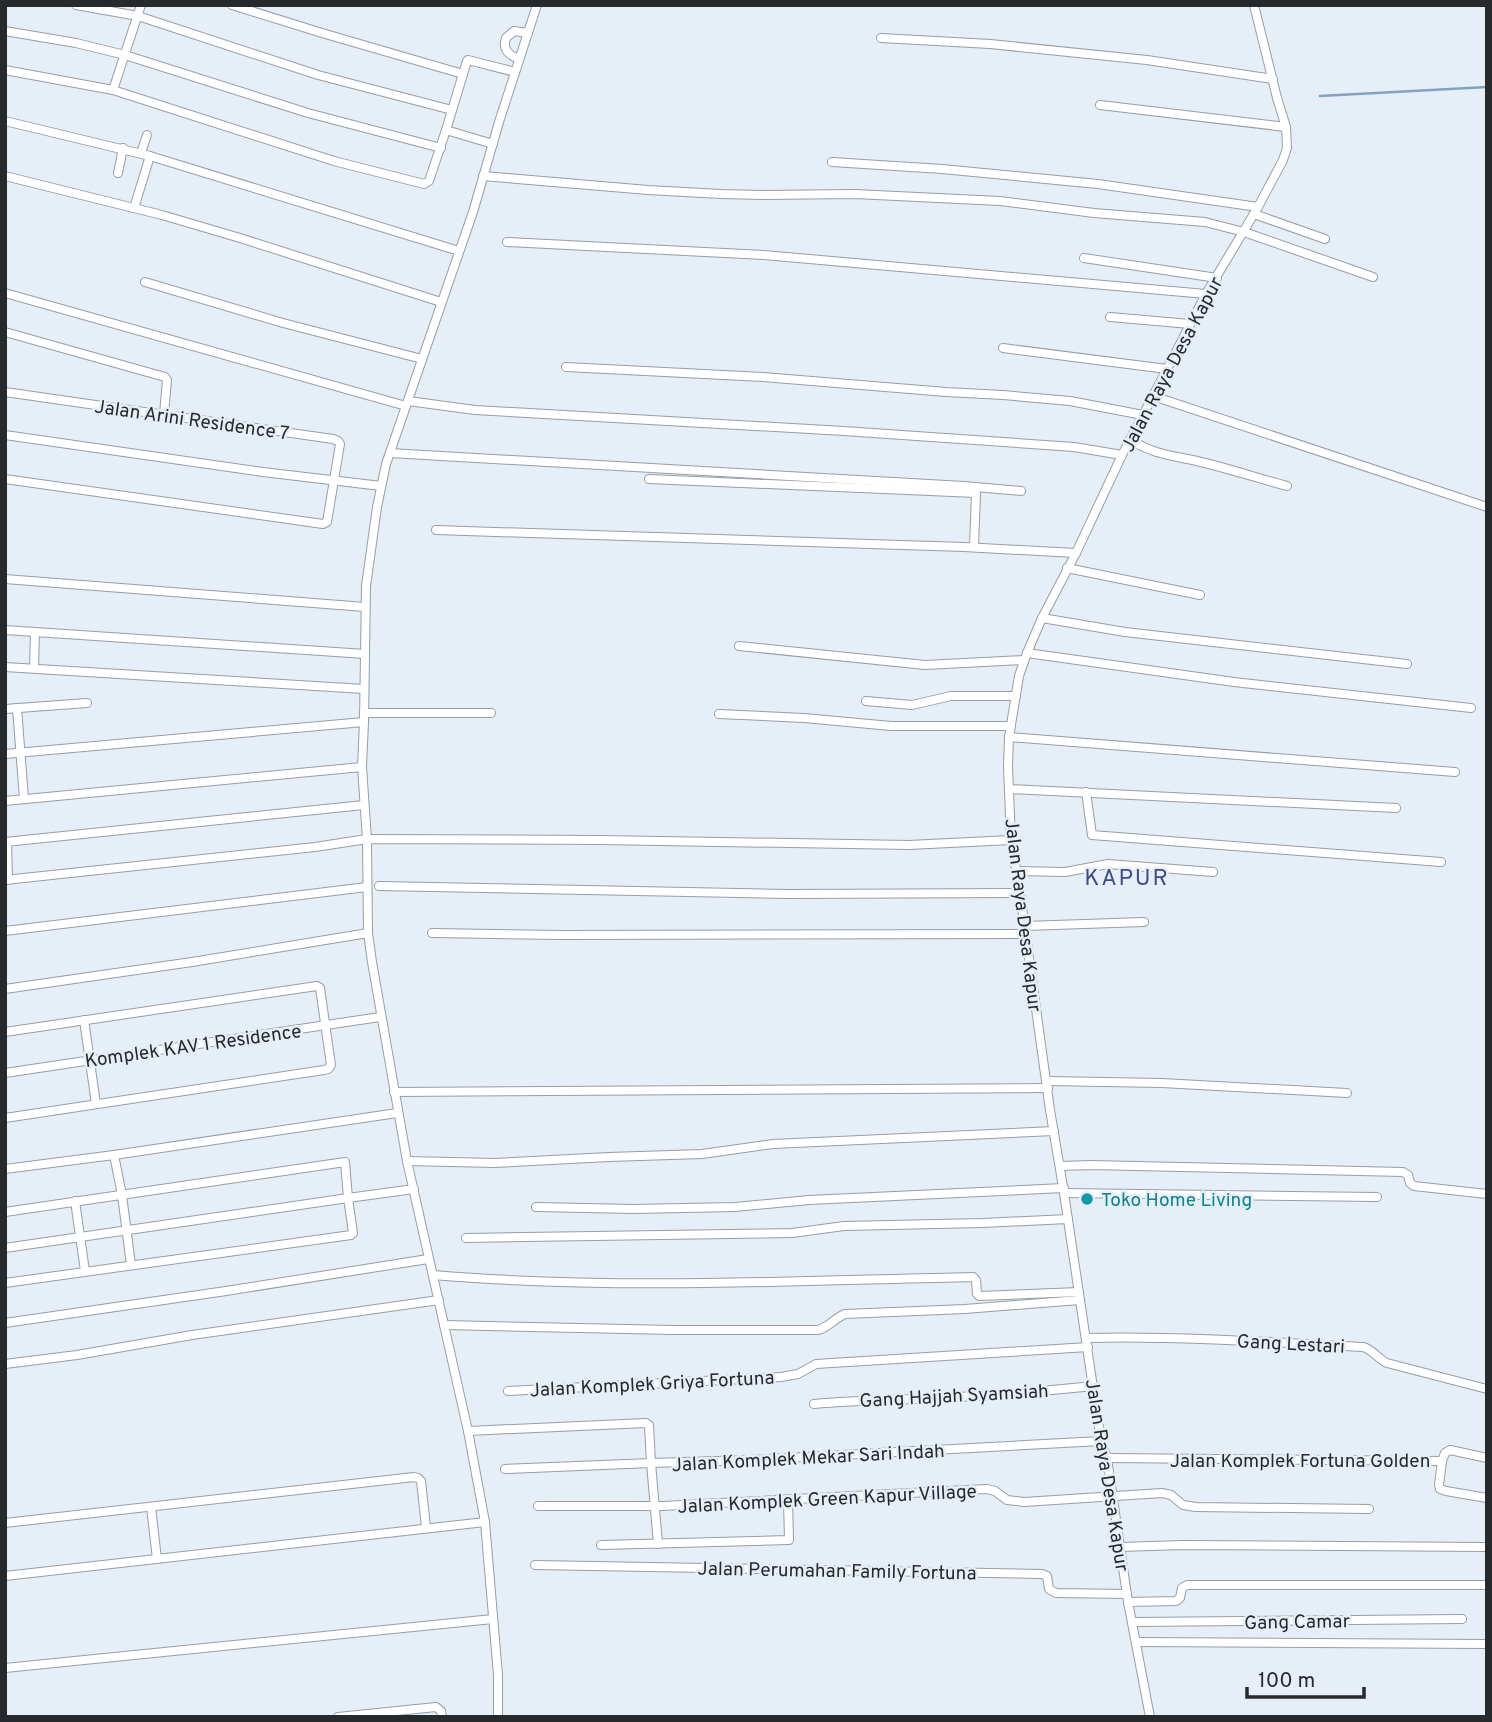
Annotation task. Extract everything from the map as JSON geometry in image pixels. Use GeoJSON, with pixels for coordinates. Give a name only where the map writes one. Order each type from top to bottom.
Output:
{"type":"FeatureCollection","features":[{"type":"Feature","properties":{"kind":"street"},"geometry":{"type":"LineString","coordinates":[[76,5],[138,16],[318,75],[452,110]]}},
{"type":"Feature","properties":{"kind":"street"},"geometry":{"type":"LineString","coordinates":[[113,90],[141,5]]}},
{"type":"Feature","properties":{"kind":"street"},"geometry":{"type":"LineString","coordinates":[[232,5],[463,74]]}},
{"type":"Feature","properties":{"kind":"street"},"geometry":{"type":"LineString","coordinates":[[498,1717],[498,1675],[485,1522],[468,1431],[397,1113],[369,933],[362,767],[365,607],[370,545],[390,453],[473,212],[537,5]]}},
{"type":"Feature","properties":{"kind":"street","name":"Jalan Raya Desa Kapur"},"geometry":{"type":"LineString","coordinates":[[1150,1717],[1127,1598],[1107,1458],[1101,1441],[1011,840],[1009,737],[1025,657],[1042,618],[1167,369],[1283,160],[1287,148],[1286,127],[1254,5]]}},
{"type":"Feature","properties":{"kind":"street"},"geometry":{"type":"LineString","coordinates":[[5,31],[76,43],[125,55],[308,113],[441,148]]}},
{"type":"Feature","properties":{"kind":"street"},"geometry":{"type":"LineString","coordinates":[[519,59],[508,52],[505,46],[506,38],[514,31],[528,33]]}},
{"type":"Feature","properties":{"kind":"street"},"geometry":{"type":"LineString","coordinates":[[881,38],[990,44],[1147,60],[1273,79]]}},
{"type":"Feature","properties":{"kind":"street"},"geometry":{"type":"LineString","coordinates":[[5,71],[113,90],[334,161],[424,184],[429,181],[441,148],[467,61],[515,72]]}},
{"type":"Feature","properties":{"kind":"street"},"geometry":{"type":"LineString","coordinates":[[1100,105],[1286,127]]}},
{"type":"Feature","properties":{"kind":"street"},"geometry":{"type":"LineString","coordinates":[[5,121],[146,154],[459,251]]}},
{"type":"Feature","properties":{"kind":"street"},"geometry":{"type":"LineString","coordinates":[[446,131],[492,144]]}},
{"type":"Feature","properties":{"kind":"street"},"geometry":{"type":"LineString","coordinates":[[134,208],[146,154],[147,135]]}},
{"type":"Feature","properties":{"kind":"street"},"geometry":{"type":"LineString","coordinates":[[118,173],[122,148]]}},
{"type":"Feature","properties":{"kind":"street"},"geometry":{"type":"LineString","coordinates":[[832,162],[1098,184],[1256,211],[1325,239]]}},
{"type":"Feature","properties":{"kind":"street"},"geometry":{"type":"LineString","coordinates":[[5,176],[240,238],[441,302]]}},
{"type":"Feature","properties":{"kind":"street"},"geometry":{"type":"LineString","coordinates":[[483,176],[709,193],[855,194],[1000,201],[1105,214],[1205,222],[1244,232],[1373,278]]}},
{"type":"Feature","properties":{"kind":"street"},"geometry":{"type":"LineString","coordinates":[[507,242],[764,255],[1206,295]]}},
{"type":"Feature","properties":{"kind":"street"},"geometry":{"type":"LineString","coordinates":[[1084,258],[1216,278]]}},
{"type":"Feature","properties":{"kind":"street"},"geometry":{"type":"LineString","coordinates":[[145,282],[283,323],[422,359]]}},
{"type":"Feature","properties":{"kind":"street"},"geometry":{"type":"LineString","coordinates":[[5,293],[407,404],[1074,447],[1122,455]]}},
{"type":"Feature","properties":{"kind":"street"},"geometry":{"type":"LineString","coordinates":[[1110,317],[1191,324]]}},
{"type":"Feature","properties":{"kind":"street"},"geometry":{"type":"LineString","coordinates":[[5,332],[165,377],[164,414]]}},
{"type":"Feature","properties":{"kind":"street"},"geometry":{"type":"LineString","coordinates":[[1003,348],[1167,369]]}},
{"type":"Feature","properties":{"kind":"street"},"geometry":{"type":"LineString","coordinates":[[566,367],[763,377],[1003,394],[1070,401],[1143,415]]}},
{"type":"Feature","properties":{"kind":"street","name":"Jalan Arini Residence 7"},"geometry":{"type":"LineString","coordinates":[[5,392],[338,441],[340,444],[327,522],[323,524],[5,480]]}},
{"type":"Feature","properties":{"kind":"street"},"geometry":{"type":"LineString","coordinates":[[1153,396],[1487,507]]}},
{"type":"Feature","properties":{"kind":"street"},"geometry":{"type":"LineString","coordinates":[[5,435],[381,486]]}},
{"type":"Feature","properties":{"kind":"street"},"geometry":{"type":"LineString","coordinates":[[1130,440],[1163,455],[1198,461],[1287,486]]}},
{"type":"Feature","properties":{"kind":"street"},"geometry":{"type":"LineString","coordinates":[[390,453],[1021,491]]}},
{"type":"Feature","properties":{"kind":"street"},"geometry":{"type":"LineString","coordinates":[[649,478],[976,493],[974,547]]}},
{"type":"Feature","properties":{"kind":"street"},"geometry":{"type":"LineString","coordinates":[[436,530],[974,547],[1076,553]]}},
{"type":"Feature","properties":{"kind":"street"},"geometry":{"type":"LineString","coordinates":[[1067,568],[1200,595]]}},
{"type":"Feature","properties":{"kind":"street"},"geometry":{"type":"LineString","coordinates":[[5,579],[365,607]]}},
{"type":"Feature","properties":{"kind":"street"},"geometry":{"type":"LineString","coordinates":[[1042,618],[1125,632],[1407,664]]}},
{"type":"Feature","properties":{"kind":"street"},"geometry":{"type":"LineString","coordinates":[[5,630],[365,654]]}},
{"type":"Feature","properties":{"kind":"street"},"geometry":{"type":"LineString","coordinates":[[34,668],[35,632]]}},
{"type":"Feature","properties":{"kind":"street"},"geometry":{"type":"LineString","coordinates":[[739,646],[925,665],[1025,657],[1471,708]]}},
{"type":"Feature","properties":{"kind":"street"},"geometry":{"type":"LineString","coordinates":[[5,667],[364,689]]}},
{"type":"Feature","properties":{"kind":"street"},"geometry":{"type":"LineString","coordinates":[[866,701],[912,705],[951,696],[1016,696]]}},
{"type":"Feature","properties":{"kind":"street"},"geometry":{"type":"LineString","coordinates":[[5,709],[87,703]]}},
{"type":"Feature","properties":{"kind":"street"},"geometry":{"type":"LineString","coordinates":[[17,708],[24,799]]}},
{"type":"Feature","properties":{"kind":"street"},"geometry":{"type":"LineString","coordinates":[[5,754],[365,717],[491,713]]}},
{"type":"Feature","properties":{"kind":"street"},"geometry":{"type":"LineString","coordinates":[[719,714],[891,726],[1011,726]]}},
{"type":"Feature","properties":{"kind":"street"},"geometry":{"type":"LineString","coordinates":[[1009,737],[1455,772]]}},
{"type":"Feature","properties":{"kind":"street"},"geometry":{"type":"LineString","coordinates":[[5,801],[362,767]]}},
{"type":"Feature","properties":{"kind":"street"},"geometry":{"type":"LineString","coordinates":[[1009,789],[1396,808]]}},
{"type":"Feature","properties":{"kind":"street"},"geometry":{"type":"LineString","coordinates":[[1086,792],[1092,835],[1441,862]]}},
{"type":"Feature","properties":{"kind":"street"},"geometry":{"type":"LineString","coordinates":[[364,805],[6,842],[7,880],[367,839],[600,839],[909,845],[1011,840]]}},
{"type":"Feature","properties":{"kind":"street"},"geometry":{"type":"LineString","coordinates":[[1016,871],[1065,872],[1108,864],[1213,872]]}},
{"type":"Feature","properties":{"kind":"street"},"geometry":{"type":"LineString","coordinates":[[379,886],[788,894],[1020,893]]}},
{"type":"Feature","properties":{"kind":"street"},"geometry":{"type":"LineString","coordinates":[[5,930],[367,887]]}},
{"type":"Feature","properties":{"kind":"street"},"geometry":{"type":"LineString","coordinates":[[432,933],[561,935],[1025,930],[1144,922]]}},
{"type":"Feature","properties":{"kind":"street"},"geometry":{"type":"LineString","coordinates":[[5,989],[369,933]]}},
{"type":"Feature","properties":{"kind":"street"},"geometry":{"type":"LineString","coordinates":[[5,1032],[317,986],[320,988],[331,1065],[328,1069],[5,1118]]}},
{"type":"Feature","properties":{"kind":"street","name":"Komplek KAV 1 Residence"},"geometry":{"type":"LineString","coordinates":[[5,1073],[380,1017]]}},
{"type":"Feature","properties":{"kind":"street"},"geometry":{"type":"LineString","coordinates":[[83,1020],[96,1104]]}},
{"type":"Feature","properties":{"kind":"street"},"geometry":{"type":"LineString","coordinates":[[394,1091],[1175,1084],[1347,1093]]}},
{"type":"Feature","properties":{"kind":"street"},"geometry":{"type":"LineString","coordinates":[[5,1169],[397,1113]]}},
{"type":"Feature","properties":{"kind":"street"},"geometry":{"type":"LineString","coordinates":[[407,1161],[495,1163],[702,1154],[773,1144],[1054,1131]]}},
{"type":"Feature","properties":{"kind":"street"},"geometry":{"type":"LineString","coordinates":[[114,1155],[131,1265]]}},
{"type":"Feature","properties":{"kind":"street"},"geometry":{"type":"LineString","coordinates":[[5,1212],[345,1162],[353,1233],[5,1283]]}},
{"type":"Feature","properties":{"kind":"street"},"geometry":{"type":"LineString","coordinates":[[1060,1166],[1403,1172],[1414,1186],[1487,1194]]}},
{"type":"Feature","properties":{"kind":"street"},"geometry":{"type":"LineString","coordinates":[[5,1248],[414,1189]]}},
{"type":"Feature","properties":{"kind":"street"},"geometry":{"type":"LineString","coordinates":[[536,1207],[735,1207],[809,1200],[1064,1191],[1377,1197]]}},
{"type":"Feature","properties":{"kind":"street"},"geometry":{"type":"LineString","coordinates":[[75,1201],[85,1272]]}},
{"type":"Feature","properties":{"kind":"street"},"geometry":{"type":"LineString","coordinates":[[466,1238],[792,1233],[844,1226],[1068,1220]]}},
{"type":"Feature","properties":{"kind":"street"},"geometry":{"type":"LineString","coordinates":[[5,1323],[429,1259]]}},
{"type":"Feature","properties":{"kind":"street"},"geometry":{"type":"LineString","coordinates":[[433,1275],[556,1283],[973,1277],[976,1280],[977,1294],[982,1297],[1080,1296]]}},
{"type":"Feature","properties":{"kind":"street"},"geometry":{"type":"LineString","coordinates":[[444,1325],[818,1330],[845,1314],[965,1309],[1080,1296]]}},
{"type":"Feature","properties":{"kind":"street"},"geometry":{"type":"LineString","coordinates":[[5,1364],[439,1300]]}},
{"type":"Feature","properties":{"kind":"street","name":"Gang Lestari"},"geometry":{"type":"LineString","coordinates":[[1087,1342],[1143,1337],[1235,1339],[1363,1347],[1387,1363],[1487,1389]]}},
{"type":"Feature","properties":{"kind":"street","name":"Jalan Komplek Griya Fortuna"},"geometry":{"type":"LineString","coordinates":[[508,1391],[754,1379],[798,1374],[816,1364],[1087,1342]]}},
{"type":"Feature","properties":{"kind":"street","name":"Gang Hajjah Syamsiah"},"geometry":{"type":"LineString","coordinates":[[814,1404],[1011,1394],[1094,1386]]}},
{"type":"Feature","properties":{"kind":"street","name":"Jalan Komplek Mekar Sari Indah"},"geometry":{"type":"LineString","coordinates":[[468,1431],[646,1423],[649,1425],[651,1464],[1101,1441]]}},
{"type":"Feature","properties":{"kind":"street","name":"Jalan Komplek Fortuna Golden"},"geometry":{"type":"LineString","coordinates":[[1107,1458],[1442,1461],[1445,1453],[1450,1450],[1487,1458]]}},
{"type":"Feature","properties":{"kind":"street"},"geometry":{"type":"LineString","coordinates":[[1442,1461],[1440,1489],[1487,1497]]}},
{"type":"Feature","properties":{"kind":"street"},"geometry":{"type":"LineString","coordinates":[[505,1469],[651,1464],[658,1544]]}},
{"type":"Feature","properties":{"kind":"street"},"geometry":{"type":"LineString","coordinates":[[5,1523],[414,1477],[421,1481],[426,1527]]}},
{"type":"Feature","properties":{"kind":"street","name":"Jalan Komplek Green Kapur Village"},"geometry":{"type":"LineString","coordinates":[[538,1506],[656,1505],[987,1489],[995,1491],[1007,1500],[1024,1502],[1166,1494],[1183,1505],[1196,1507],[1369,1509]]}},
{"type":"Feature","properties":{"kind":"street"},"geometry":{"type":"LineString","coordinates":[[601,1545],[789,1540],[788,1499]]}},
{"type":"Feature","properties":{"kind":"street"},"geometry":{"type":"LineString","coordinates":[[151,1507],[157,1559]]}},
{"type":"Feature","properties":{"kind":"street"},"geometry":{"type":"LineString","coordinates":[[5,1576],[485,1522]]}},
{"type":"Feature","properties":{"kind":"street"},"geometry":{"type":"LineString","coordinates":[[1120,1547],[1487,1546]]}},
{"type":"Feature","properties":{"kind":"street","name":"Jalan Perumahan Family Fortuna"},"geometry":{"type":"LineString","coordinates":[[534,1565],[1042,1574],[1047,1576],[1049,1589],[1056,1593],[1127,1598]]}},
{"type":"Feature","properties":{"kind":"street"},"geometry":{"type":"LineString","coordinates":[[1127,1598],[1177,1601],[1182,1588],[1187,1585],[1487,1585]]}},
{"type":"Feature","properties":{"kind":"street"},"geometry":{"type":"LineString","coordinates":[[5,1668],[494,1619]]}},
{"type":"Feature","properties":{"kind":"street","name":"Gang Camar"},"geometry":{"type":"LineString","coordinates":[[1133,1622],[1462,1619]]}},
{"type":"Feature","properties":{"kind":"street"},"geometry":{"type":"LineString","coordinates":[[1136,1642],[1487,1644]]}},
{"type":"Feature","properties":{"kind":"street"},"geometry":{"type":"LineString","coordinates":[[338,1717],[436,1707],[441,1711],[442,1717]]}},
{"type":"Feature","properties":{"kind":"waterway"},"geometry":{"type":"LineString","coordinates":[[1320,96],[1487,87]]}},
{"type":"Feature","properties":{"kind":"place","name":"Toko Home Living"},"geometry":{"type":"Point","coordinates":[1087,1199]}},
{"type":"Feature","properties":{"kind":"district","name":"KAPUR"},"geometry":{"type":"Point","coordinates":[1127,877]}}]}
